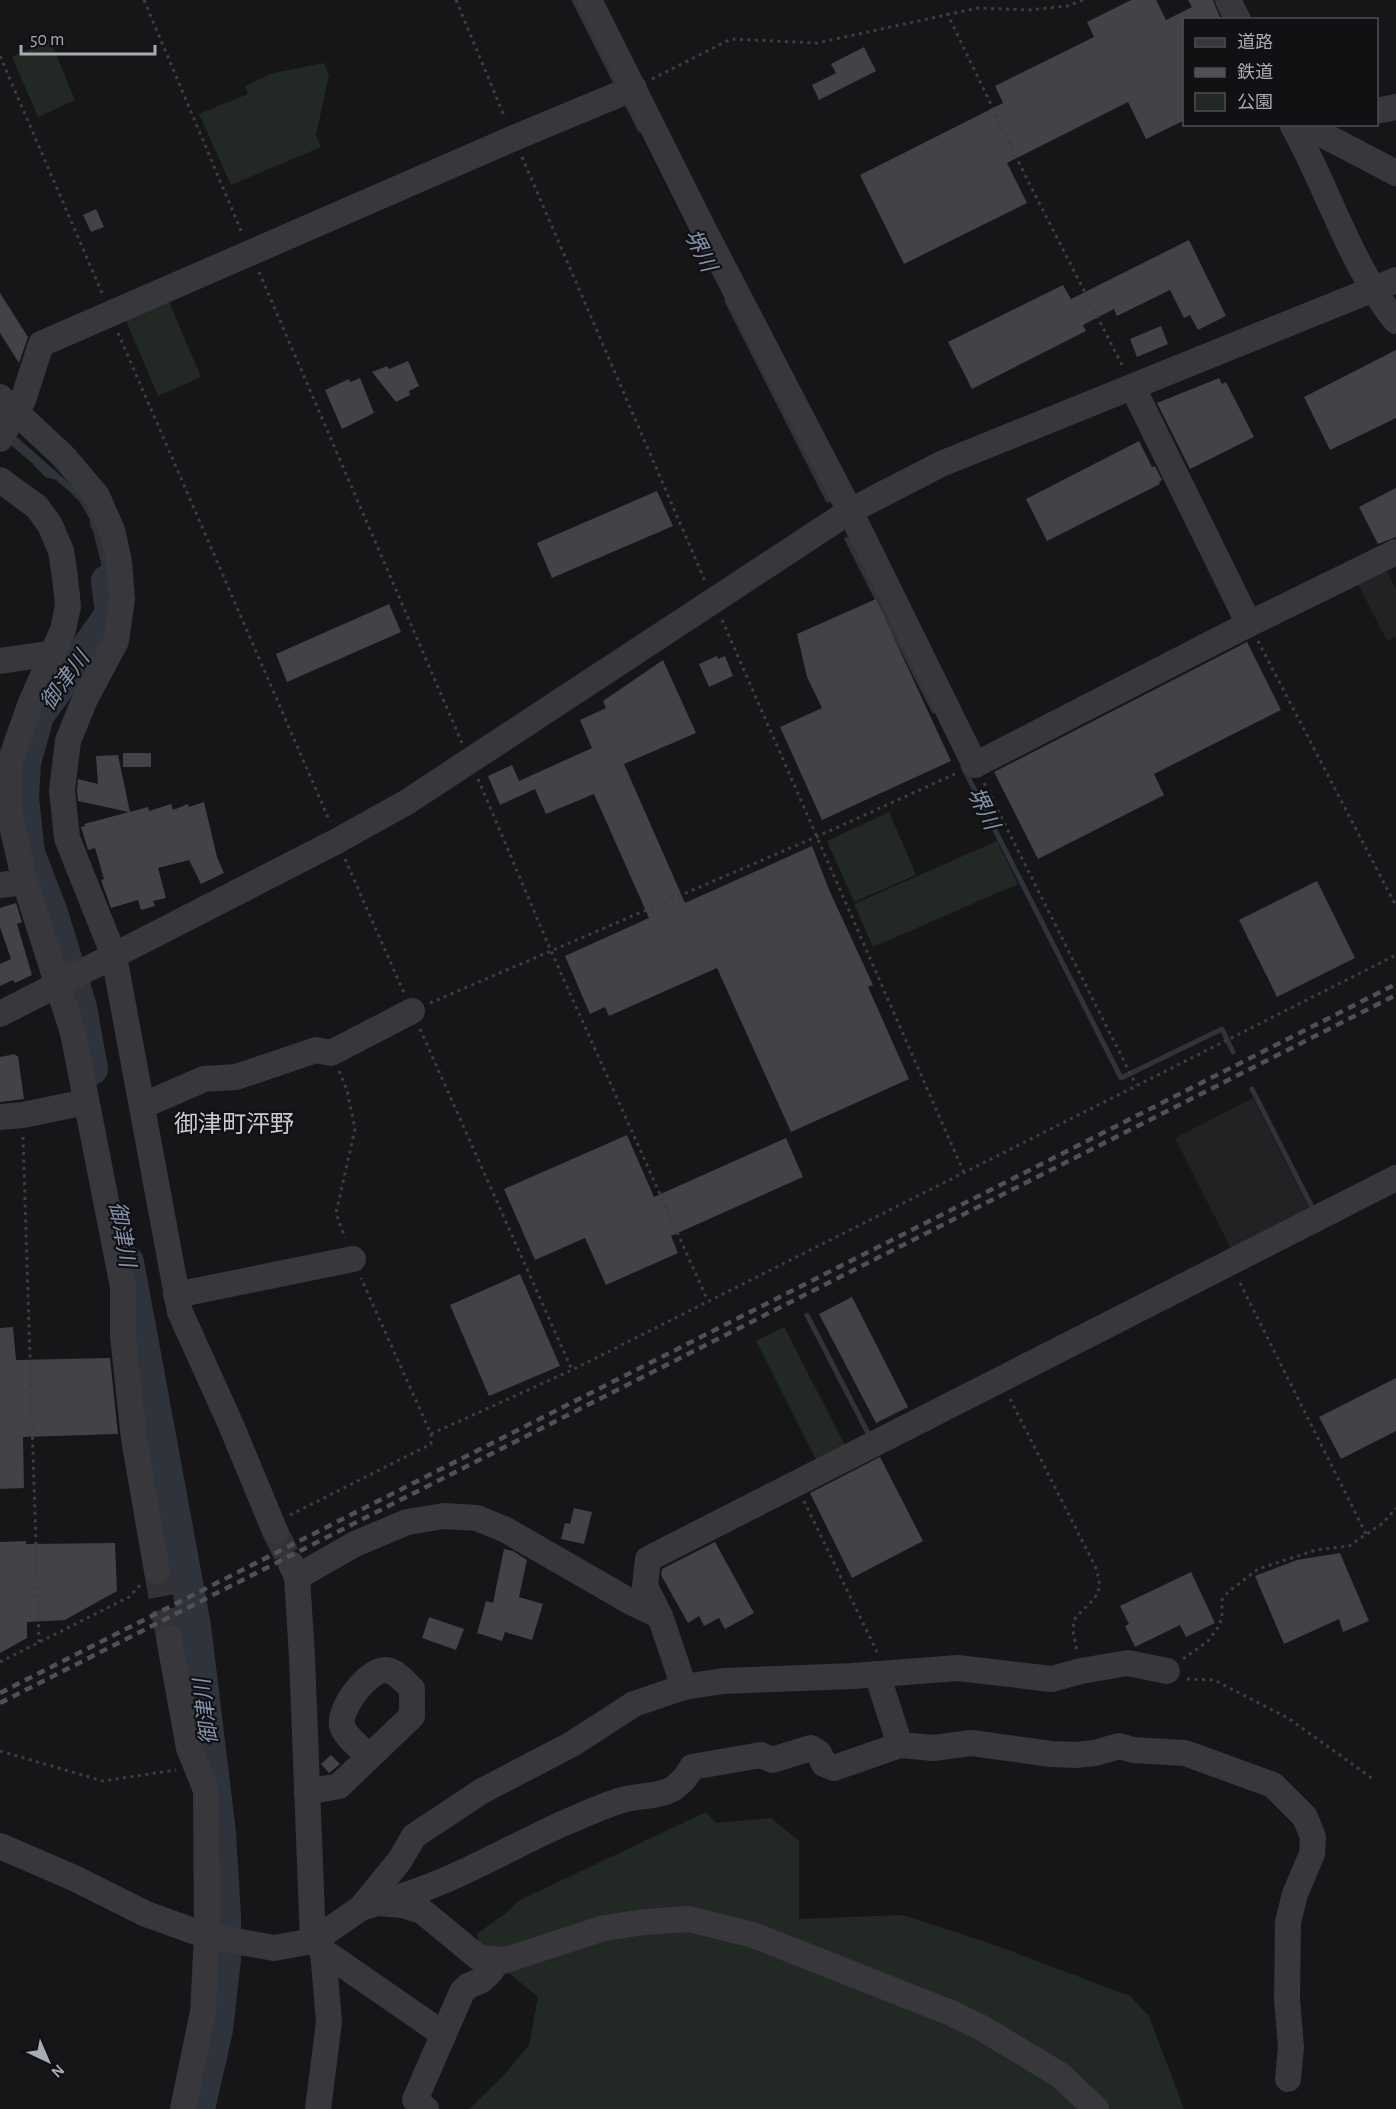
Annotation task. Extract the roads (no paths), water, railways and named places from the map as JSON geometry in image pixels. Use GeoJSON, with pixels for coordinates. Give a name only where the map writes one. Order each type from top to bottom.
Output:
{"type":"FeatureCollection","features":[{"type":"Feature","properties":{"kind":"street"},"geometry":{"type":"LineString","coordinates":[[589,0],[623,93],[705,232],[850,511],[968,768],[1249,624],[1396,552]]}},
{"type":"Feature","properties":{"kind":"street"},"geometry":{"type":"LineString","coordinates":[[1228,0],[1238,18]]}},
{"type":"Feature","properties":{"kind":"street"},"geometry":{"type":"LineString","coordinates":[[274,1527],[180,1312],[112,957],[67,838],[62,790],[68,741],[85,699],[116,641],[122,599],[119,561],[112,530],[97,496],[64,457],[7,417],[23,400],[41,344],[514,138],[623,93]]}},
{"type":"Feature","properties":{"kind":"street"},"geometry":{"type":"LineString","coordinates":[[1378,111],[1396,107]]}},
{"type":"Feature","properties":{"kind":"street"},"geometry":{"type":"LineString","coordinates":[[1301,126],[1396,173]]}},
{"type":"Feature","properties":{"kind":"street"},"geometry":{"type":"LineString","coordinates":[[1301,126],[1385,284],[1383,306],[1396,321]]}},
{"type":"Feature","properties":{"kind":"street"},"geometry":{"type":"LineString","coordinates":[[0,1014],[338,841],[407,802],[850,511],[941,464],[1134,388],[1385,284]]}},
{"type":"Feature","properties":{"kind":"street"},"geometry":{"type":"LineString","coordinates":[[1134,388],[1249,624]]}},
{"type":"Feature","properties":{"kind":"street"},"geometry":{"type":"LineString","coordinates":[[0,480],[37,507],[50,525],[61,551],[68,606],[63,630],[30,705],[10,762],[8,794],[12,826],[13,884],[61,984],[73,1033],[123,1287],[123,1336],[134,1439],[157,1571]]}},
{"type":"Feature","properties":{"kind":"street"},"geometry":{"type":"LineString","coordinates":[[0,661],[55,652]]}},
{"type":"Feature","properties":{"kind":"street"},"geometry":{"type":"LineString","coordinates":[[142,1106],[204,1078],[236,1077],[316,1050],[331,1053],[412,1011]]}},
{"type":"Feature","properties":{"kind":"street"},"geometry":{"type":"LineString","coordinates":[[11,1116],[86,1102]]}},
{"type":"Feature","properties":{"kind":"street"},"geometry":{"type":"LineString","coordinates":[[684,1687],[660,1616],[645,1586],[648,1559],[1396,1178]]}},
{"type":"Feature","properties":{"kind":"street"},"geometry":{"type":"LineString","coordinates":[[176,1295],[353,1259]]}},
{"type":"Feature","properties":{"kind":"street"},"geometry":{"type":"LineString","coordinates":[[318,2109],[329,2022],[318,1946],[307,1792],[302,1657],[294,1570],[407,1522],[444,1516],[477,1518],[506,1530],[631,1602],[660,1616]]}},
{"type":"Feature","properties":{"kind":"street"},"geometry":{"type":"LineString","coordinates":[[169,1638],[189,1748],[206,1790],[212,1936],[203,2012],[183,2109]]}},
{"type":"Feature","properties":{"kind":"street"},"geometry":{"type":"LineString","coordinates":[[0,1846],[74,1878],[146,1914],[212,1936],[260,1947],[318,1946],[369,1905],[414,1836],[482,1791],[572,1744],[634,1704],[684,1687],[723,1681],[843,1677],[958,1668],[1052,1679],[1081,1671],[1128,1663],[1167,1671]]}},
{"type":"Feature","properties":{"kind":"street"},"geometry":{"type":"LineString","coordinates":[[882,1673],[900,1745]]}},
{"type":"Feature","properties":{"kind":"street"},"geometry":{"type":"LineString","coordinates":[[369,1905],[395,1899],[453,1876],[582,1816],[623,1800],[643,1798],[672,1789],[684,1782],[692,1767],[761,1755],[772,1760],[811,1749],[819,1753],[824,1764],[834,1768],[900,1745],[933,1748],[971,1743],[1075,1755],[1095,1753],[1119,1746],[1133,1750],[1185,1753],[1273,1785],[1305,1817],[1314,1837],[1312,1854],[1295,1894],[1288,1922],[1287,1999],[1291,2048],[1288,2079]]}},
{"type":"Feature","properties":{"kind":"street"},"geometry":{"type":"LineString","coordinates":[[307,1792],[339,1786],[369,1757]]}},
{"type":"Feature","properties":{"kind":"street"},"geometry":{"type":"LineString","coordinates":[[369,1905],[403,1905],[422,1911],[466,1949],[479,1958],[491,1960],[506,1960],[604,1928],[645,1922],[689,1919],[753,1935],[951,2013],[982,2028],[1060,2075],[1096,2109]]}},
{"type":"Feature","properties":{"kind":"street"},"geometry":{"type":"LineString","coordinates":[[318,1946],[443,2034]]}},
{"type":"Feature","properties":{"kind":"street"},"geometry":{"type":"LineString","coordinates":[[426,2109],[415,2100],[443,2034],[462,1992],[468,1986],[482,1980],[491,1971],[491,1960]]}},
{"type":"Feature","properties":{"kind":"waterway","name":"堺川"},"geometry":{"type":"LineString","coordinates":[[574,0],[618,87]]}},
{"type":"Feature","properties":{"kind":"waterway","name":"堺川"},"geometry":{"type":"LineString","coordinates":[[625,100],[640,130]]}},
{"type":"Feature","properties":{"kind":"waterway","name":"堺川"},"geometry":{"type":"LineString","coordinates":[[727,301],[828,500]]}},
{"type":"Feature","properties":{"kind":"waterway","name":"堺川"},"geometry":{"type":"LineString","coordinates":[[847,539],[934,711]]}},
{"type":"Feature","properties":{"kind":"waterway","name":"御津川"},"geometry":{"type":"LineString","coordinates":[[92,1069],[81,1007],[52,913],[29,853],[23,798],[25,763],[38,716],[111,614],[107,581]]}},
{"type":"Feature","properties":{"kind":"waterway","name":"堺川"},"geometry":{"type":"LineString","coordinates":[[963,767],[1121,1078],[1222,1029],[1233,1052]]}},
{"type":"Feature","properties":{"kind":"waterway"},"geometry":{"type":"LineString","coordinates":[[1252,1089],[1314,1211]]}},
{"type":"Feature","properties":{"kind":"waterway","name":"御津川"},"geometry":{"type":"LineString","coordinates":[[128,1262],[195,1626],[220,1833],[225,1959],[217,2030],[199,2109]]}},
{"type":"Feature","properties":{"kind":"waterway"},"geometry":{"type":"LineString","coordinates":[[807,1315],[870,1437]]}},
{"type":"Feature","properties":{"kind":"tunnel"},"geometry":{"type":"LineString","coordinates":[[275,1531],[291,1564]]}},
{"type":"Feature","properties":{"kind":"tunnel"},"geometry":{"type":"LineString","coordinates":[[157,1571],[169,1638]]}},
{"type":"Feature","properties":{"kind":"railway"},"geometry":{"type":"LineString","coordinates":[[0,1693],[1396,984]]}},
{"type":"Feature","properties":{"kind":"railway"},"geometry":{"type":"LineString","coordinates":[[0,1703],[1396,995]]}},
{"type":"Feature","properties":{"kind":"district","name":"御津町泙野"},"geometry":{"type":"Point","coordinates":[234,1124]}}]}
